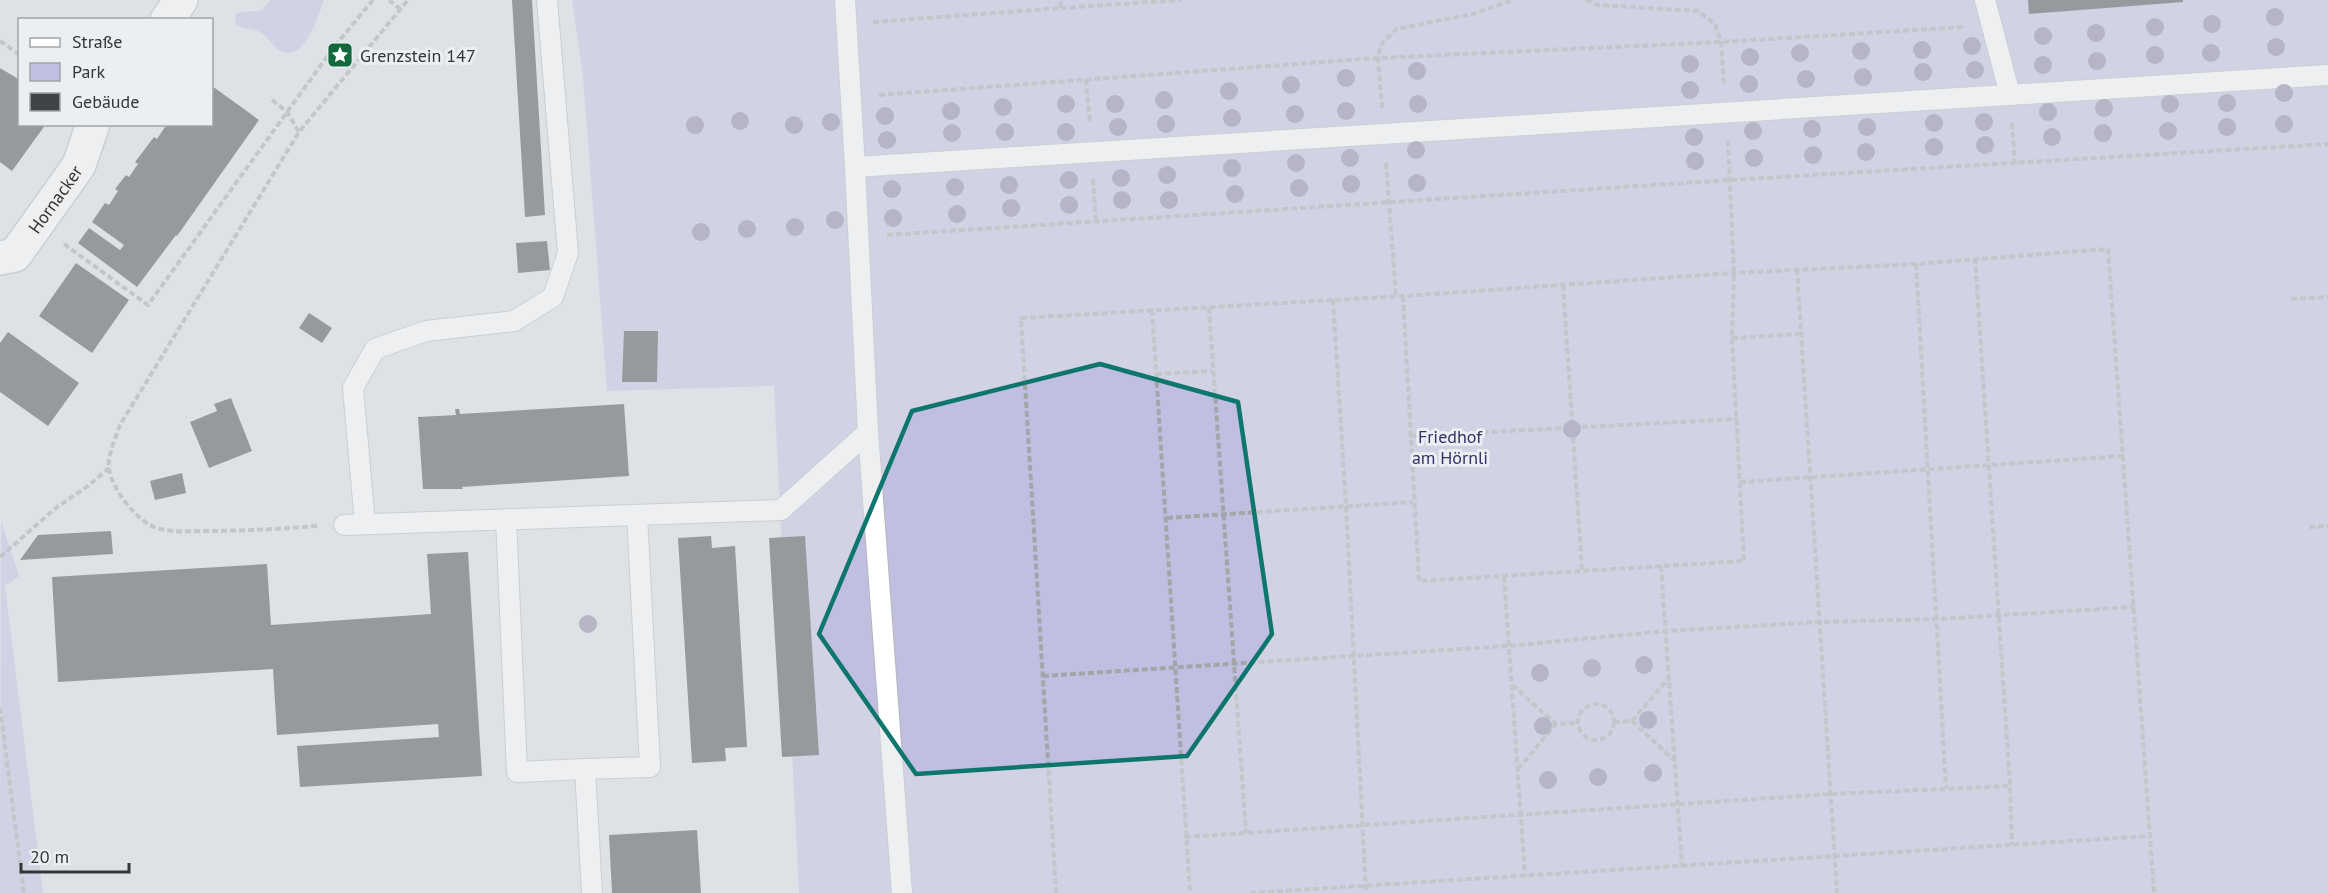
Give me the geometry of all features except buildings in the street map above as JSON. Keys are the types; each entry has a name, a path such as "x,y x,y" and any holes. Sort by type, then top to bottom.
{"street":[{"path":"168,18 181,0"},
{"name":"Hornacker","path":"0,258 15,255 79,165 92,126"}],"lane":[{"path":"365,524 353,388 375,349 426,331 514,321 553,297 568,253 547,0"},
{"path":"845,0 868,432 902,893"},
{"path":"1985,0 2010,96"},
{"path":"855,167 2328,75"},
{"path":"344,525 781,510 868,432"},
{"path":"506,519 517,772 650,767 637,515"},
{"path":"585,769 592,893"}],"path":[{"path":"37,225 148,305 334,47 372,0"},
{"path":"389,0 400,9"},
{"path":"0,557 57,507 88,486 109,468 120,425 299,132 408,0"},
{"path":"1060,0 1061,8"},
{"path":"846,24 1181,0"},
{"path":"851,97 1378,58 1732,41 1992,25"},
{"path":"0,41 18,54"},
{"path":"2010,96 2015,164"},
{"path":"272,100 287,112 299,132"},
{"path":"859,237 1730,180 2328,144"},
{"path":"1056,893 1021,318 1402,296 1797,269 1916,264 2108,249 2154,893"},
{"path":"1975,258 2012,845"},
{"path":"1916,264 1946,788"},
{"path":"1797,269 1837,893"},
{"path":"1402,296 1419,581 1744,561 1732,338 1734,273"},
{"path":"1563,285 1582,571"},
{"path":"2291,299 2328,297"},
{"path":"1333,300 1366,893"},
{"path":"1209,308 1246,832"},
{"path":"1152,310 1190,893"},
{"path":"1732,338 1801,334"},
{"path":"1156,374 1213,371"},
{"path":"1411,436 1737,419"},
{"path":"1740,482 1810,476 1929,471 2123,456"},
{"path":"109,468 125,503 154,527 174,531 228,531 344,525"},
{"path":"1167,518 1413,502"},
{"path":"2308,527 2328,526"},
{"path":"1661,566 1682,866"},
{"path":"1504,577 1525,876"},
{"path":"1043,676 1508,646 1667,631 1819,622 1936,619 2134,607"},
{"path":"1614,722 1632,721 1670,677"},
{"path":"1512,685 1556,724 1577,723"},
{"path":"1597,703 1612,712 1614,722 1613,729 1606,737 1596,740 1585,736 1577,723 1581,711 1597,703"},
{"path":"0,708 24,893"},
{"path":"1632,721 1675,761"},
{"path":"1518,769 1556,724"},
{"path":"1185,837 1831,794 2010,786"},
{"path":"1250,893 2150,837"}],"highlighted area":[{"path":"1100,364 1238,402 1272,634 1187,756 916,774 819,634 912,411"}],"green space":[{"path":"270,0 324,0 309,37 295,51 288,53 279,50 260,32 236,24 235,15 262,10"},
{"name":"Friedhof am Hörnli","path":"572,0 2328,0 2328,893 799,893 774,386 607,391 583,76"},
{"path":"1,521 19,576 5,586 43,893 0,893"}],"place":[{"name":"Grenzstein 147","path":"340,55"}]}
